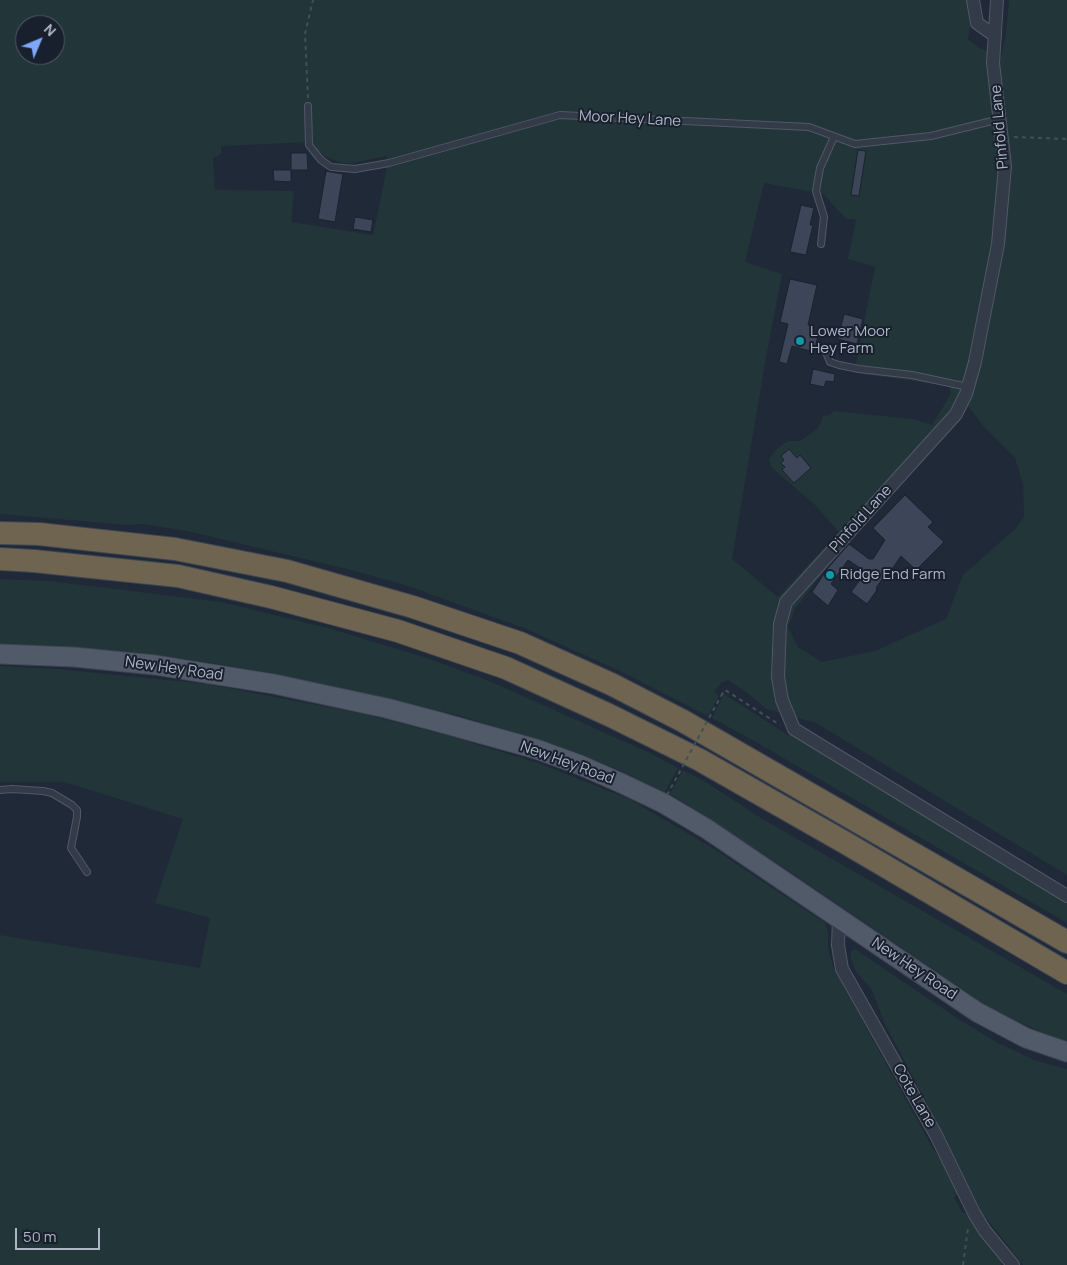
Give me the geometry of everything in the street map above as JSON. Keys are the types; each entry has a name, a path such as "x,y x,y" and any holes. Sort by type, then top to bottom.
{"highway":[{"path":"0,533 39,534 175,549 287,571 412,607 520,644 611,684 683,721 1067,942"},
{"path":"0,559 178,576 271,597 398,631 506,668 700,760 1067,973"}],"main road":[{"name":"New Hey Road","path":"0,654 155,665 274,684 386,708 536,749 580,765 621,783 684,815 983,1015 1026,1038 1067,1052"}],"street":[{"path":"973,0 977,23 995,36"},
{"name":"Pinfold Lane","path":"794,729 782,700 778,677 780,624 786,602 956,414 968,387 975,362 998,244 1005,166 993,63 997,0"},
{"path":"794,729 1067,896"},
{"name":"Cote Lane","path":"840,919 838,944 842,969 936,1135 974,1213 985,1231 1013,1265"}],"lane":[{"name":"Moor Hey Lane","path":"308,106 309,145 321,160 331,166 355,169 389,163 560,115 809,127 855,144 931,136 1000,119"},
{"path":"820,244 824,217 816,191 820,168 834,137"},
{"path":"826,352 830,362 859,369 912,375 968,387"},
{"path":"0,790 23,789 52,793 72,804 77,810 77,816 71,848 88,872"}],"path":[{"path":"308,106 305,34 313,0"},
{"path":"1002,135 1018,138 1067,139"},
{"path":"667,795 725,690 780,725 794,729"},
{"path":"963,1265 968,1226"}],"green space":[{"path":"0,0 968,0 971,23 968,39 979,48 1001,56 1006,34 1009,0 1067,0 1067,875 816,723 767,709 728,680 721,683 714,692 719,696 708,716 622,672 529,630 408,586 347,569 187,531 143,524 128,525 0,514","holes":["312,142 324,156 342,163 353,163 387,156 386,172 373,235 291,222 294,191 215,190 213,158 221,154 221,146","764,183 823,194 846,219 856,219 848,259 875,267 856,363 856,373 949,386 951,394 932,425 913,419 834,411 829,415 823,416 817,429 800,441 788,441 778,448 769,459 771,467 815,505 839,532 778,597 732,559 782,274 745,262","968,406 984,427 1015,458 1023,484 1024,517 1015,529 963,575 946,619 875,651 822,662 798,647 788,627 795,609 836,555 960,421"]},
{"path":"0,579 50,581 221,602 328,628 427,658 489,681 648,752 678,768 665,792 580,754 465,717 396,700 271,673 192,660 65,646 0,644"},
{"path":"0,666 58,669 207,684 364,714 453,737 541,764 629,799 711,847 825,923 828,931 828,949 834,969 932,1147 951,1176 958,1193 954,1198 963,1213 966,1213 1003,1261 1001,1265 0,1265 0,935 200,968 210,918 155,903 183,819 64,782 0,782"},
{"path":"724,694 788,735 796,734 1067,902 1067,923 712,718"},
{"path":"683,770 709,784 761,818 1067,994 1067,1042 1015,1021 989,1007 783,867 670,794"},
{"path":"855,949 960,1020 998,1043 1037,1061 1067,1069 1067,1265 1023,1265 981,1211 885,1024 872,990 855,970 851,959 851,951"}],"building":[{"path":"858,150 866,151 859,196 851,195"},
{"path":"291,153 307,153 308,170 291,170"},
{"path":"273,170 291,170 291,182 274,181"},
{"path":"326,171 343,174 335,222 318,219"},
{"path":"801,205 814,208 810,225 813,225 806,255 790,252"},
{"path":"355,217 373,220 371,232 353,229"},
{"path":"790,279 817,285 808,325 814,326 812,334 818,336 814,352 792,346 787,364 779,362 788,324 780,322"},
{"path":"844,314 863,319 857,344 838,339"},
{"path":"813,369 835,374 834,382 826,381 824,387 810,384"},
{"path":"789,449 797,458 800,455 811,468 794,483 782,470 785,467 781,463 784,460 781,456"},
{"path":"905,495 933,522 928,527 944,542 916,570 901,556 886,578 883,578 867,604 851,592 866,572 848,560 831,584 838,590 828,606 812,592 828,568 849,544 869,559 873,559 885,540 873,528"}],"place":[{"name":"Lower Moor Hey Farm","path":"800,341"},
{"name":"Ridge End Farm","path":"830,575"}]}
